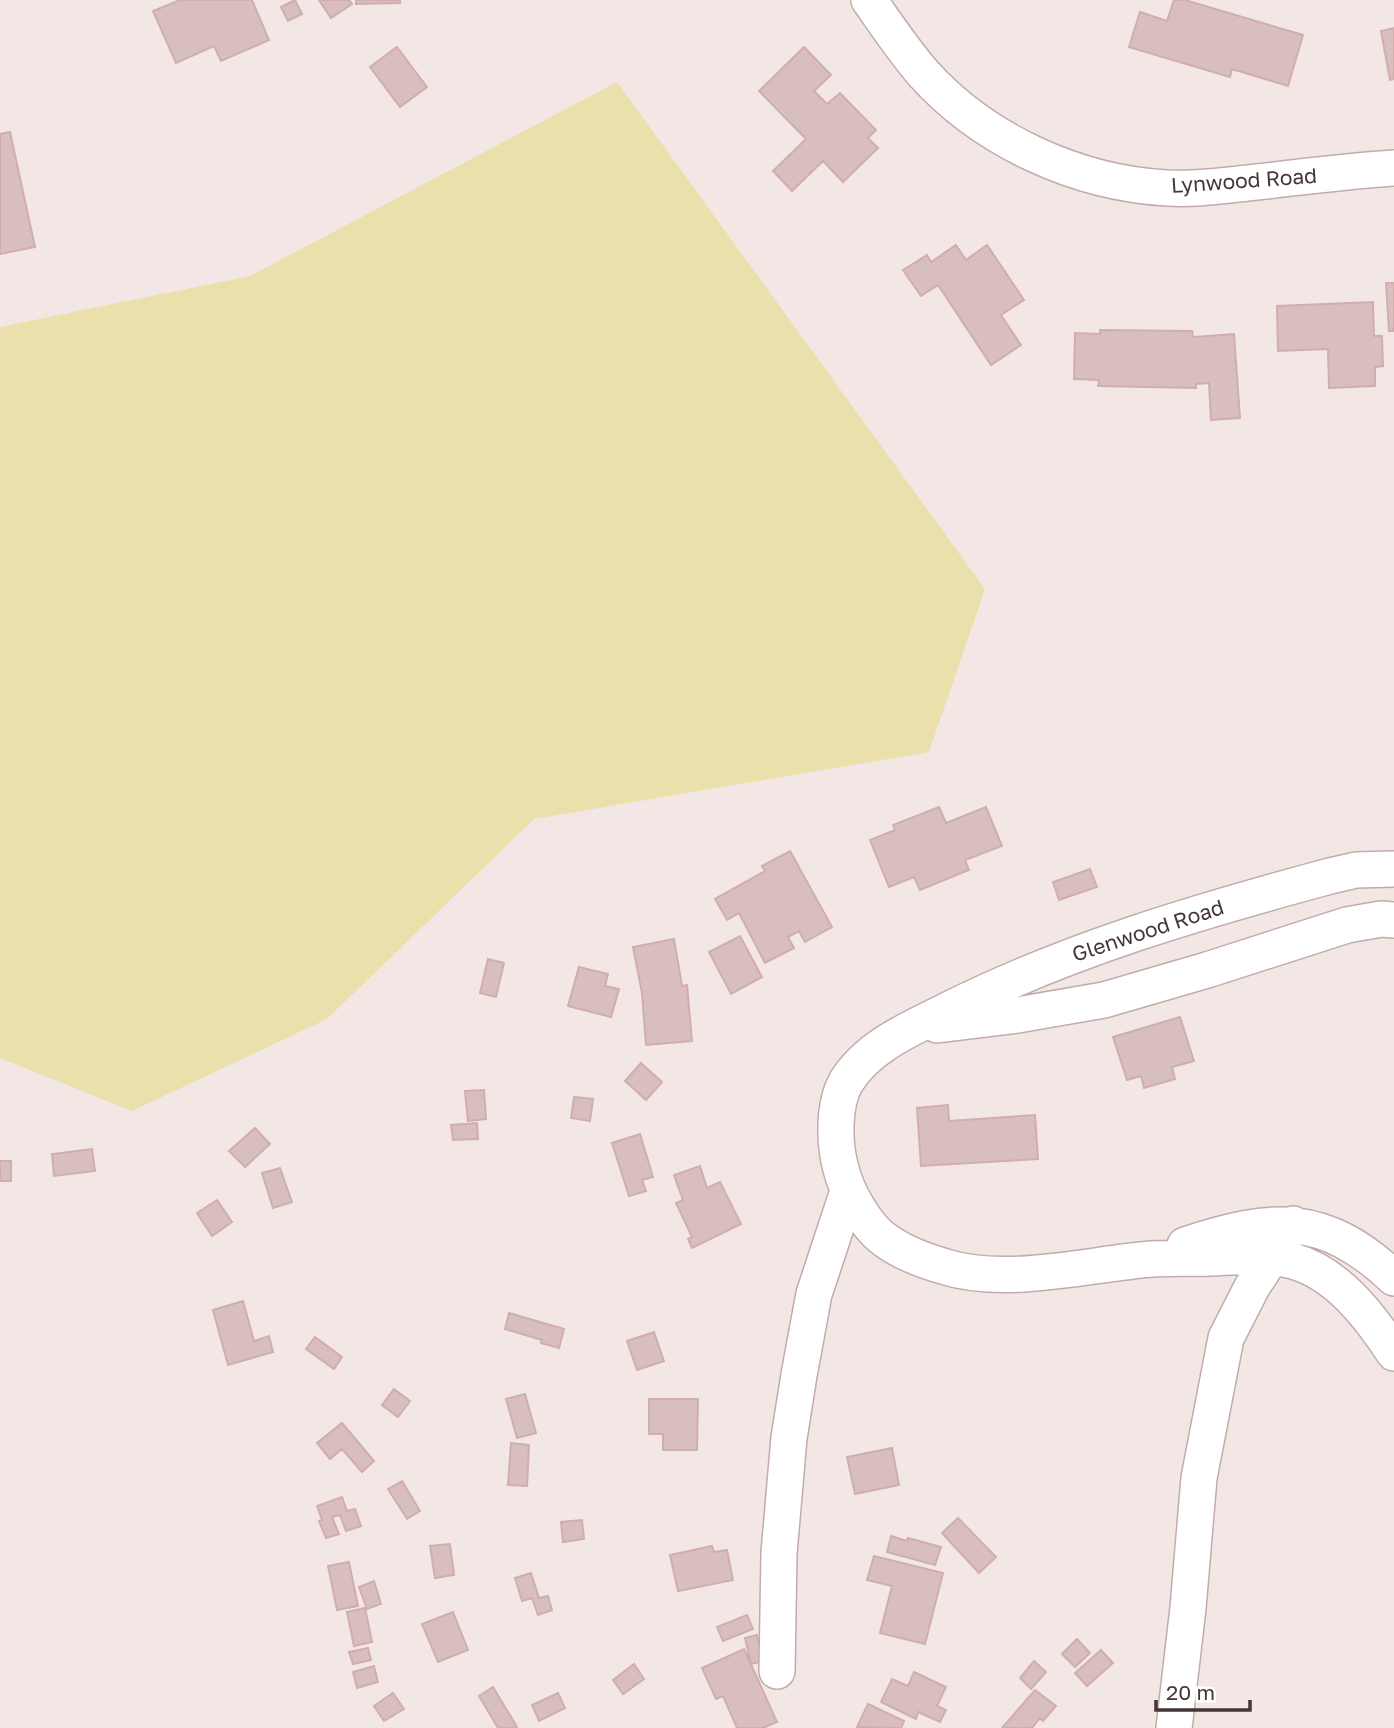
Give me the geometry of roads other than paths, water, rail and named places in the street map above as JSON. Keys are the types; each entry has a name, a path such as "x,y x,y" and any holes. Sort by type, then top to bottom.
{"street":[{"name":"Lynwood Road","path":"869,0 923,73 957,106 1013,143 1065,167 1107,180 1168,188 1394,168"},
{"name":"Glenwood Road","path":"1394,869 1356,870 1330,876 1090,948 995,986 898,1034 868,1058 846,1083 839,1101 836,1150 848,1191 877,1233 889,1243 953,1269 968,1273 1026,1273 1145,1259 1241,1255 1272,1257 1306,1265 1335,1284 1360,1307 1394,1353"},
{"name":"Glenwood Road","path":"912,1028 1011,1016 1104,1000 1347,925 1381,919 1394,920"},
{"path":"777,1671 779,1553 789,1438 814,1294 848,1191"},
{"name":"Glenwood Road","path":"1145,1259 1234,1231 1272,1224 1293,1224 1331,1234 1354,1245 1394,1278"},
{"path":"1174,1728 1199,1478 1226,1338 1252,1287 1293,1224"}]}
